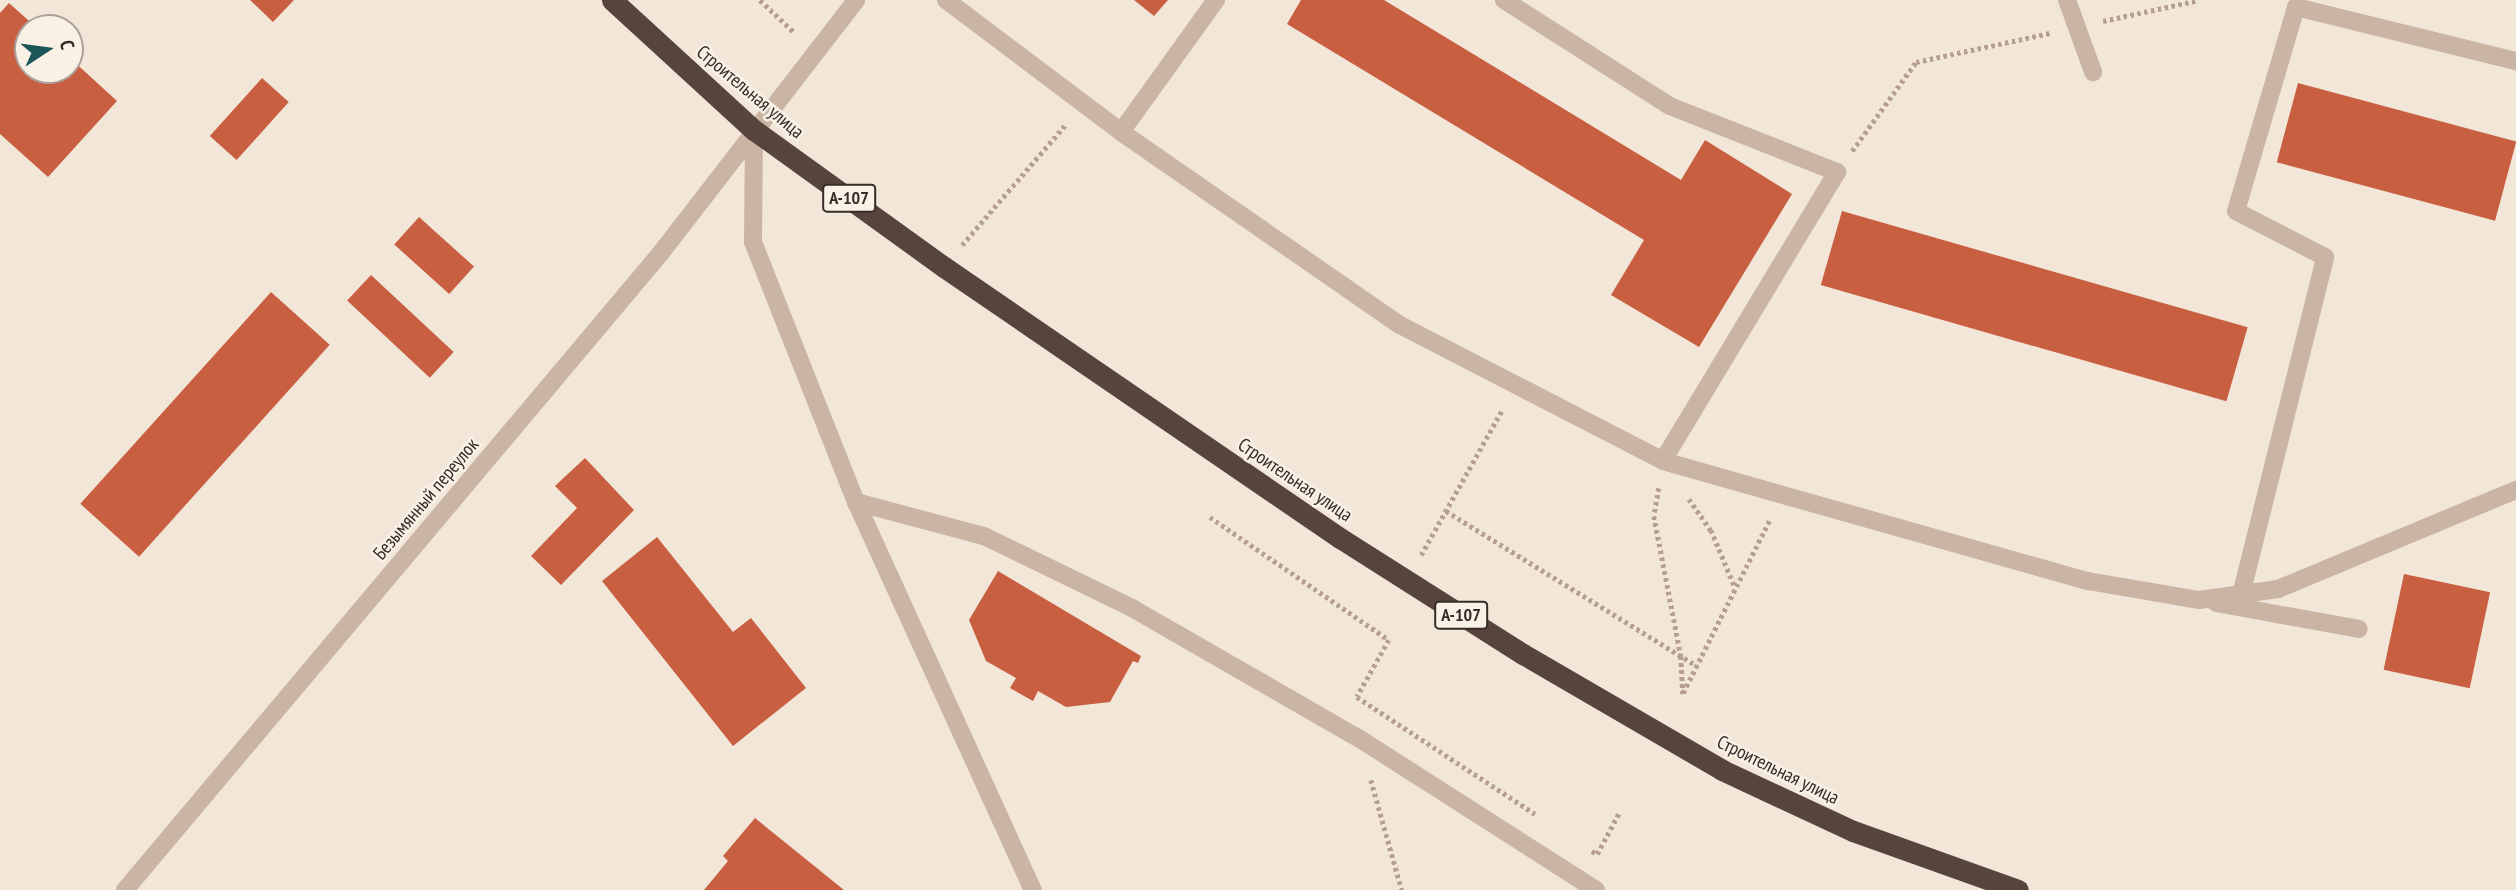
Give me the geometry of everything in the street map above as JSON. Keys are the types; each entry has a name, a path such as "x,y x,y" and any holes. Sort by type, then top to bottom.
{"highway":[{"name":"Строительная улица","path":"612,0 754,130 944,267 1340,538 1523,654 1698,756 1853,831 2018,890"}],"street":[{"name":"Безымянный переулок","path":"125,890 660,254 856,0"},
{"path":"946,0 1121,132 1400,326 1663,461 2088,581 2359,629"},
{"path":"1121,132 1216,0"},
{"path":"1504,0 1670,106 1837,172 1663,461"},
{"path":"2067,0 2092,72"},
{"path":"2241,595 2325,257 2236,211 2296,6 2516,61"},
{"path":"754,130 753,242 856,502 1033,890"},
{"path":"2199,600 2278,589 2516,490"},
{"path":"856,502 984,536 1132,608 1360,738 1596,890"}],"path":[{"path":"760,0 815,51"},
{"path":"1837,172 1916,62 2199,0"},
{"path":"944,267 1083,103"},
{"path":"1414,567 1517,385"},
{"path":"1663,461 1711,530 1736,588"},
{"path":"1663,461 1654,516 1681,656 1683,694 1782,495"},
{"path":"1446,511 1697,666"},
{"path":"1210,517 1389,640 1357,697 1540,817"},
{"path":"1360,738 1402,890"},
{"path":"1586,846 1597,854 1619,813 1616,813"}],"building":[{"path":"250,0 294,0 273,22"},
{"path":"1134,0 1168,0 1154,16"},
{"path":"1301,0 1384,0 1681,180 1705,140 1792,194 1699,347 1611,295 1644,240 1287,24"},
{"path":"9,3 21,14 14,14 14,84 84,84 84,71 117,101 48,177 0,134 0,13"},
{"path":"262,78 289,102 237,160 210,136"},
{"path":"2298,83 2516,141 2495,221 2277,162"},
{"path":"1842,211 2248,327 2226,401 1821,285"},
{"path":"419,217 474,267 449,294 394,244"},
{"path":"371,275 454,352 430,378 347,301"},
{"path":"271,292 330,345 139,557 80,504"},
{"path":"585,458 634,510 561,585 531,556 577,508 555,486"},
{"path":"657,537 733,632 751,618 806,688 733,746 602,581"},
{"path":"998,571 1141,656 1138,663 1133,661 1110,702 1066,707 1038,691 1033,701 1010,688 1016,678 986,661 969,620"},
{"path":"2404,574 2490,592 2470,688 2384,670"},
{"path":"755,818 844,890 704,890 728,861 723,856"}]}
